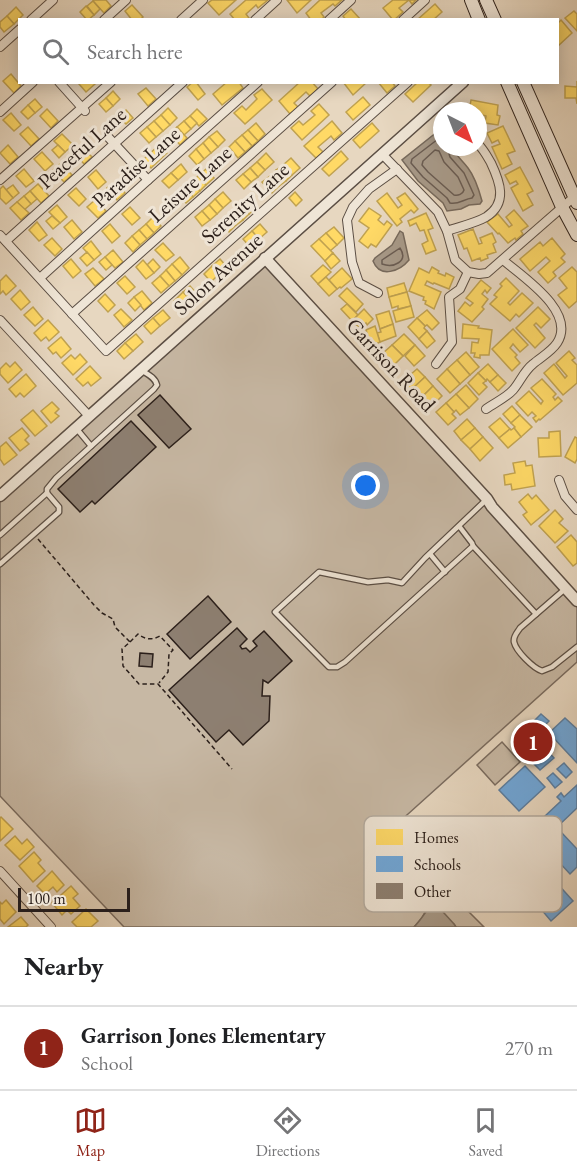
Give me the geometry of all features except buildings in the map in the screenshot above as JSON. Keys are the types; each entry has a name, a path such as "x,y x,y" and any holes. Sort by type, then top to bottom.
{"main road":[{"path":"471,0 479,18"},
{"path":"486,0 494,18"},
{"path":"508,84 562,207 577,235"},
{"path":"524,84 575,200"}],"street":[{"path":"33,18 53,0"},
{"path":"106,18 126,0"},
{"path":"183,18 203,0"},
{"path":"257,18 277,0"},
{"path":"331,18 351,0"},
{"path":"406,18 426,0"},
{"path":"0,47 18,34"},
{"path":"0,112 31,84"},
{"path":"61,84 84,110"},
{"path":"0,180 84,110 109,84"},
{"name":"Peaceful Lane","path":"3,238 112,140 181,84"},
{"name":"Paradise Lane","path":"40,278 256,84"},
{"name":"Leisure Lane","path":"72,314 330,84"},
{"name":"Serenity Lane","path":"72,314 106,351 406,84"},
{"name":"Solon Avenue","path":"0,496 461,84"},
{"path":"112,140 148,180"},
{"path":"382,154 438,212 447,231 455,260 468,272 487,273 562,207 575,200"},
{"path":"447,231 485,218 497,207 501,192 498,178 486,156"},
{"path":"378,293 359,283 352,262 348,220 353,207 369,189 397,169"},
{"path":"3,238 72,314"},
{"name":"Garrison Road","path":"266,258 487,499 577,601"},
{"path":"486,409 512,391 531,365 554,347 559,340 562,327 558,312 546,297 503,260"},
{"path":"436,364 452,342 449,297 460,289 468,272"},
{"path":"0,320 89,416"},
{"path":"559,480 565,496 577,510"},
{"name":"Garrison Road","path":"487,499 495,504 577,591"},
{"path":"0,872 51,927"}],"lane":[{"path":"0,535 47,493 47,489 56,478 156,387 157,383 152,377 141,370"},
{"path":"76,428 92,446"},
{"path":"0,564 59,511 59,507 47,493"},
{"path":"473,546 345,662 333,668 326,664 275,612 319,572 368,582 388,580 402,583 487,499"},
{"path":"459,526 473,546 536,614"},
{"path":"430,554 445,572"},
{"path":"565,588 520,628 514,641 516,647 533,667 542,671 552,667 577,647"}],"path":[{"path":"34,534 94,605 113,619 115,627 130,642"},
{"path":"158,684 168,672 169,654 173,650 160,636 155,639 143,638 138,634 122,649 123,666 139,684 158,684 232,769"}],"shaded area":[{"path":"266,265 482,499 489,510 577,607 577,662 406,816 364,816 364,912 425,912 414,927 124,927 0,796 0,502"},
{"path":"502,742 520,762 495,785 477,765"},
{"path":"430,912 469,912 484,927 456,927"}],"water":[{"path":"433,135 433,156 458,156 470,172 482,201 480,204 447,211 443,203 418,181 402,160"},
{"path":"400,231 403,233 409,260 396,270 380,270 373,261 392,245"},
{"path":"426,912 443,912 456,927 414,927"}],"place":[{"name":"Garrison Jones Elementary","path":"533,742"}]}
